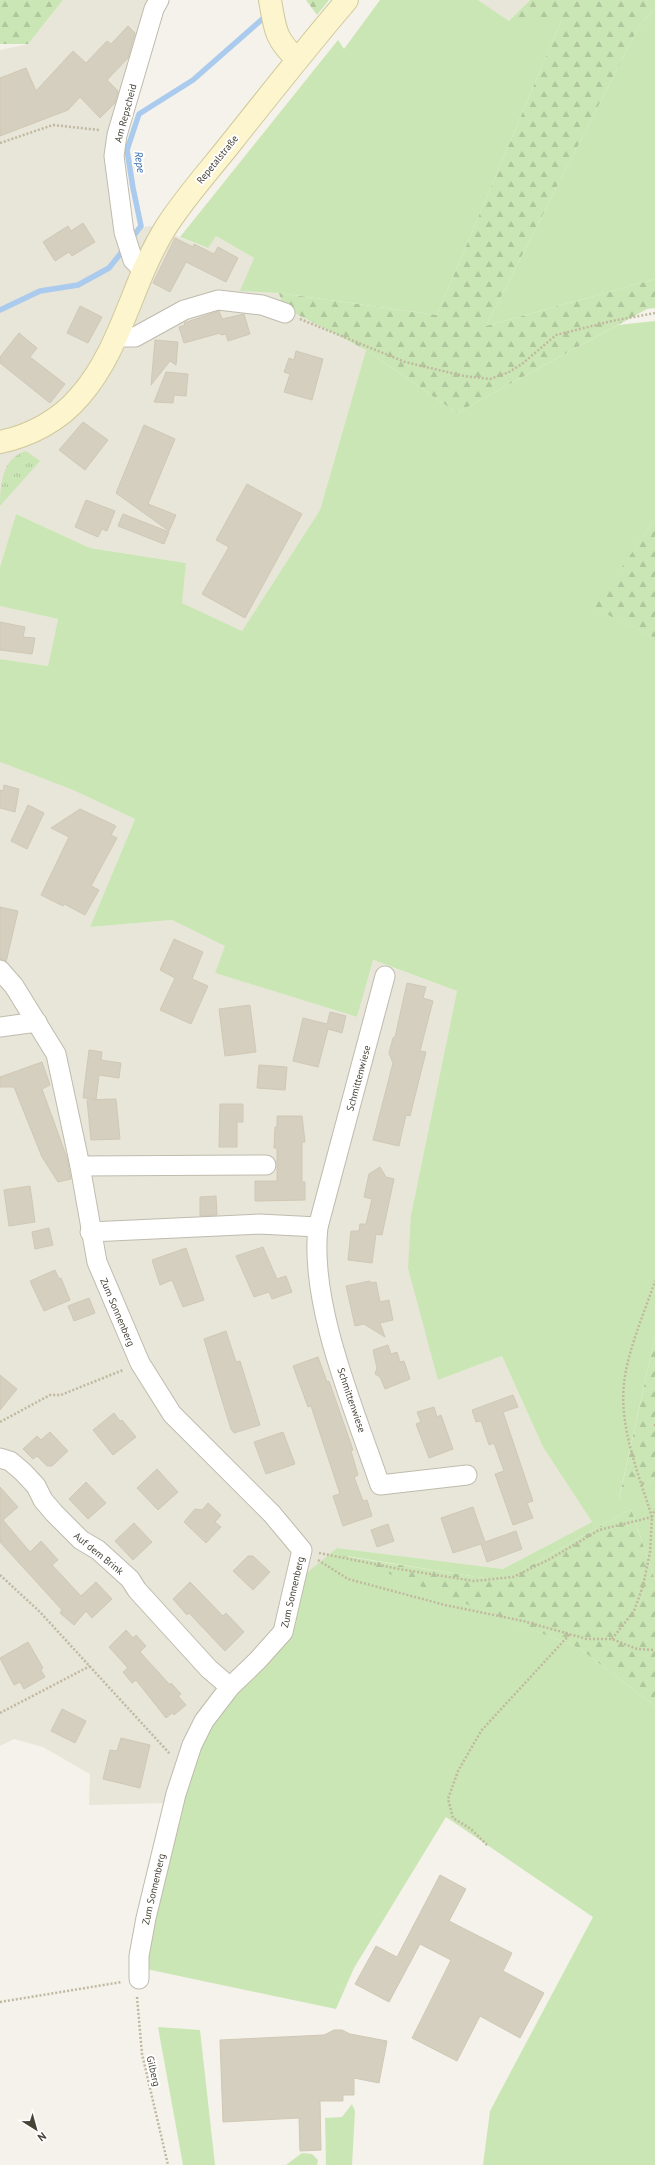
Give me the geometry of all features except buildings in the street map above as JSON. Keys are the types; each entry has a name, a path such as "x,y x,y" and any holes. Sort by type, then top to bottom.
{"main road":[{"path":"270,0 274,26 290,53"},
{"name":"Repetalstraße","path":"0,442 26,435 70,408 95,378 116,336 138,266 290,53 347,0"}],"street":[{"name":"Am Repscheid","path":"138,266 124,232 114,156 117,135 154,8 159,0"},
{"path":"116,336 135,337 184,310 218,300 262,305 285,313"},
{"name":"Zum Sonnenberg","path":"0,970 14,986 56,1054 80,1166 90,1232 97,1262 140,1363 172,1414 272,1514 302,1550 283,1632 258,1660 230,1687 204,1721 184,1770 176,1794 146,1918 139,1956 139,1979"},
{"name":"Schmittenwiese","path":"385,976 318,1227 316,1249 319,1278 326,1316 336,1355 380,1485 467,1475"},
{"path":"0,1027 37,1022"},
{"path":"80,1166 266,1165"},
{"path":"90,1232 259,1224 318,1227"},
{"name":"Auf dem Brink","path":"0,1458 10,1461 23,1472 36,1486 43,1500 54,1513 81,1540 98,1550 130,1579 137,1590 209,1669 230,1687"}],"path":[{"path":"0,143 52,125 94,129 117,135"},
{"path":"285,313 405,362 464,376 490,379 509,372 522,364 556,336 612,321 655,313"},
{"path":"612,1639 634,1611 643,1586 650,1552 652,1517 629,1440 624,1410 624,1384 629,1360 655,1281"},
{"path":"0,1422 50,1395 61,1395 140,1363"},
{"path":"652,1517 655,1510"},
{"path":"302,1550 399,1569 474,1581 513,1578 550,1559 599,1530 652,1517"},
{"path":"302,1550 348,1579 445,1605 523,1622 587,1639 612,1639 637,1649 655,1650"},
{"path":"0,1575 40,1612 184,1770"},
{"path":"486,1845 471,1829 453,1818 448,1799 458,1771 481,1731 570,1634"},
{"path":"0,1713 90,1666"},
{"path":"0,2002 139,1979"},
{"name":"Gilberg","path":"139,1979 137,1994 142,2054 168,2165"}],"shaded area":[{"path":"63,0 159,0 117,135 124,231 150,226 207,248 216,236 254,258 241,291 279,293 283,307 366,350 320,510 242,631 181,603 186,563 90,548 16,514 0,567 0,50 28,44"},
{"path":"478,0 530,0 509,21"},
{"path":"0,606 58,619 48,666 0,659"},
{"path":"0,762 73,790 135,819 90,927 172,920 226,946 215,973 357,1017 372,960 457,991 411,1215 438,1380 502,1356 543,1447 592,1522 503,1569 337,1548 169,1803 89,1805 90,1774 43,1747 14,1739 0,1746"}],"green space":[{"path":"0,0 63,0 28,44 0,44"},
{"path":"306,0 329,0 317,15"},
{"path":"380,0 478,0 509,21 561,21 437,315 279,293 240,291 254,258 216,236 208,248 180,237 338,40 344,49"},
{"path":"530,0 655,0 655,9 639,26 486,326 655,279 655,308 647,309 457,413 366,350 283,307 279,293 437,315 561,21 509,21"},
{"path":"655,9 655,279 486,326 639,26"},
{"path":"655,321 655,519 595,608 655,638 655,1337 619,1498 655,1478 655,1580 631,1509 503,1581 346,1556 579,1648 655,1706 655,2165 483,2165 490,2111 593,1917 446,1817 354,1968 336,2009 146,1969 150,1918 190,1766 206,1730 244,1685 298,1586 308,1572 337,1548 503,1569 592,1522 543,1447 502,1356 438,1380 408,1268 411,1215 457,991 373,960 357,1017 215,973 225,946 172,920 90,927 135,819 73,790 0,762 0,659 48,666 58,619 0,606 0,567 16,514 90,548 186,563 182,603 242,631 320,510 366,350 457,413 618,325"},
{"path":"26,451 40,461 0,506 2,481 7,466 18,455"},
{"path":"655,519 655,638 594,608"},
{"path":"655,1337 655,1478 619,1499"},
{"path":"631,1509 655,1580 655,1706 579,1648 343,1556 503,1581"},
{"path":"158,2027 200,2030 215,2165 183,2165"},
{"path":"352,2104 355,2111 352,2165 326,2165 325,2118 342,2117"},
{"path":"302,2153 312,2154 318,2160 317,2165 286,2165"}],"waterway":[{"name":"Repe","path":"131,239 141,226 127,150 139,114 193,80 268,14"},
{"name":"Repe","path":"0,310 40,291 78,285 109,268 125,248"}]}
